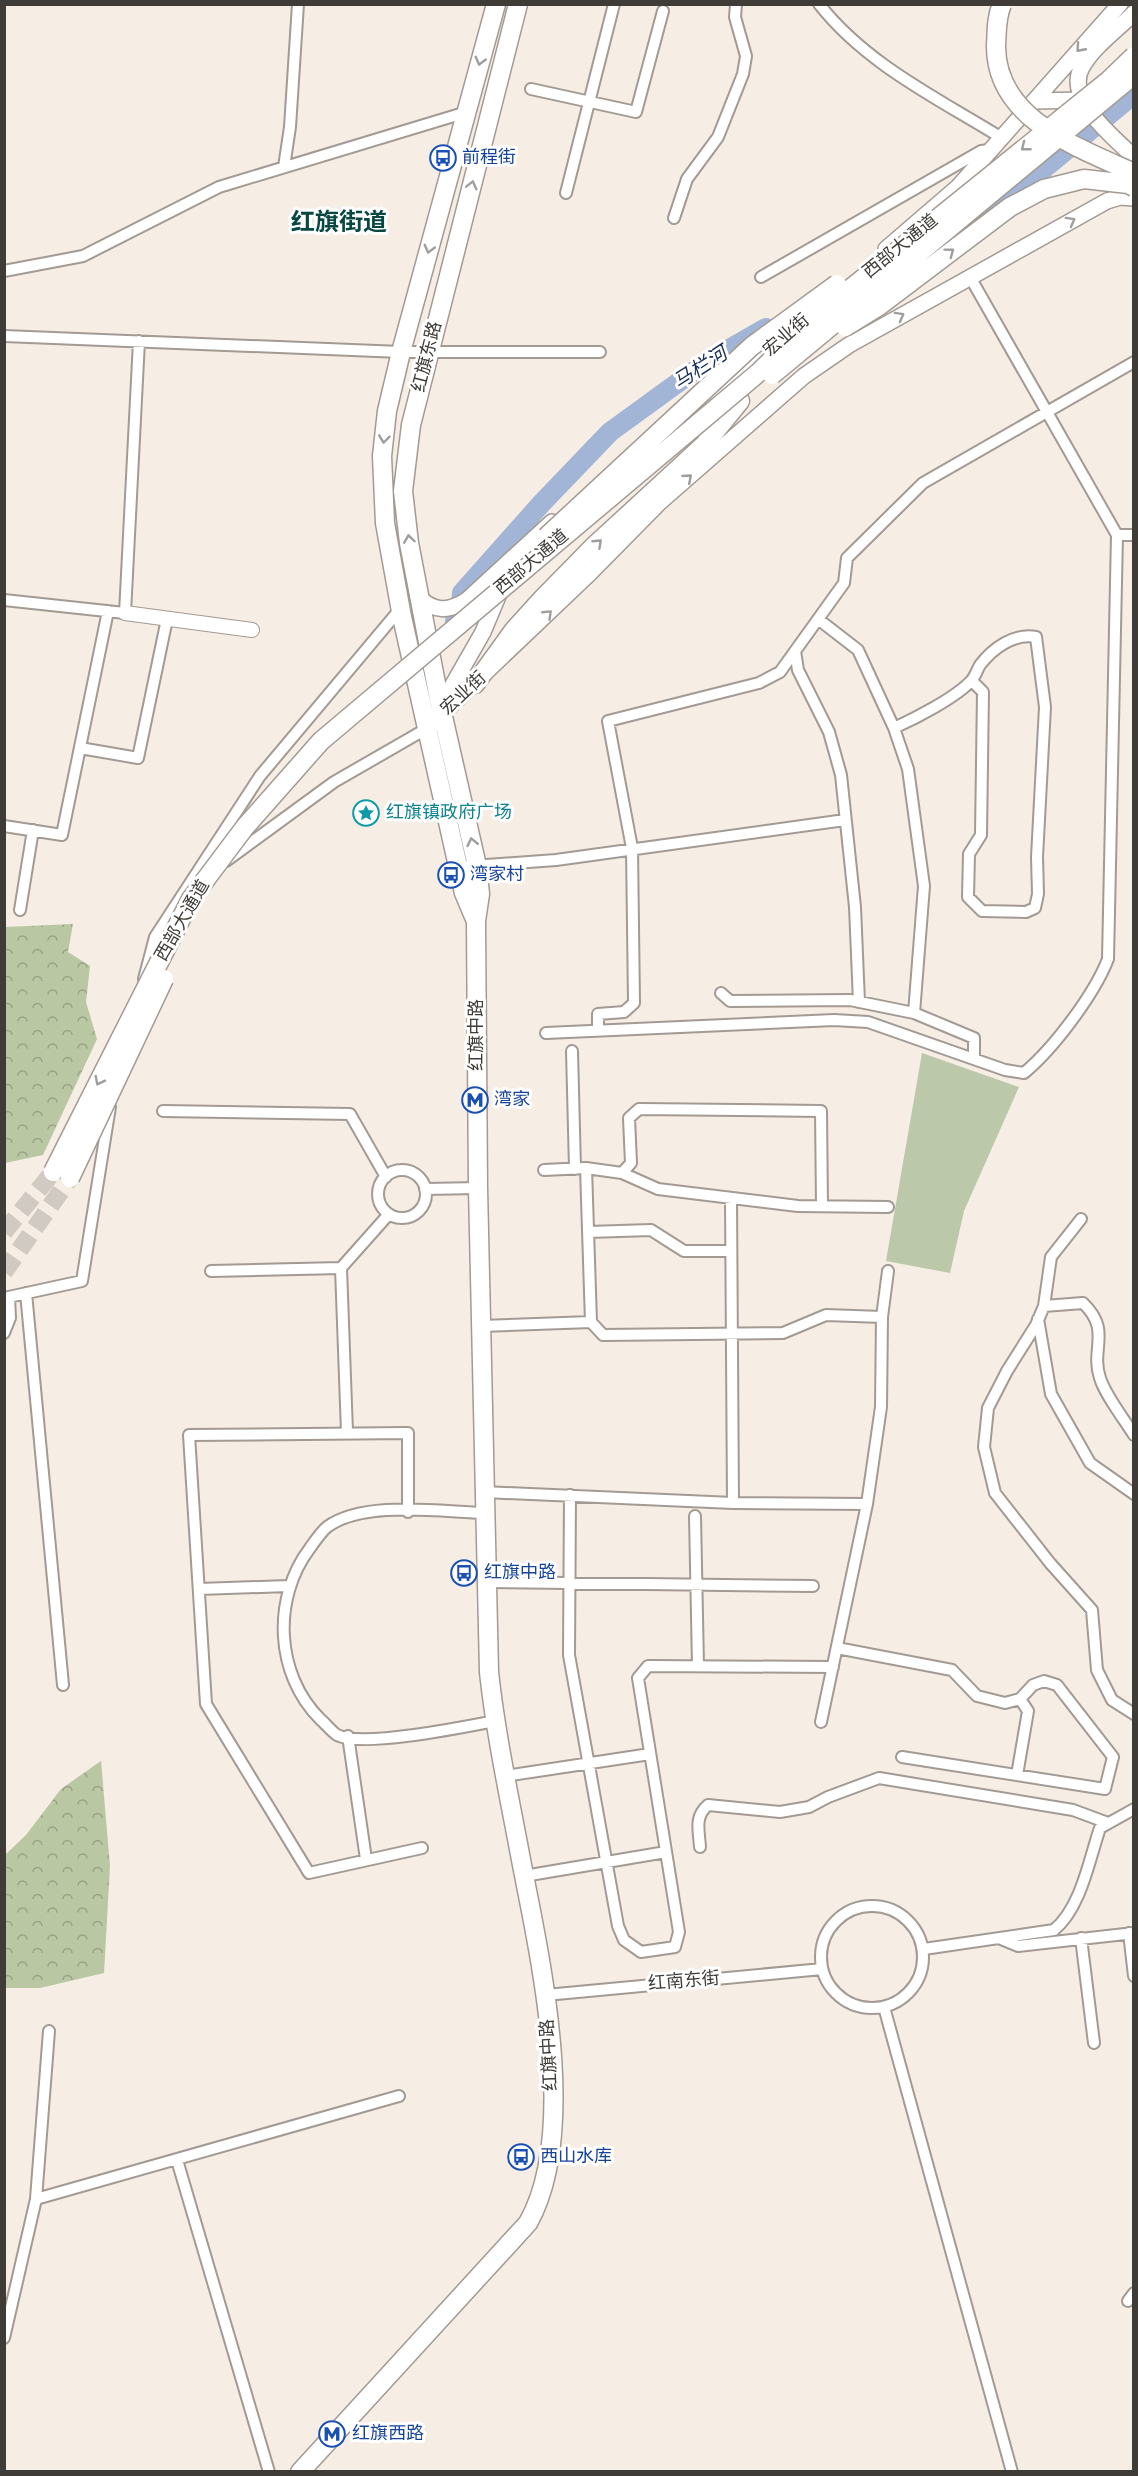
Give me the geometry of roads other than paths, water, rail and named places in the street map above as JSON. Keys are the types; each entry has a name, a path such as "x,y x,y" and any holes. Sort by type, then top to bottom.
{"main road":[{"name":"红旗东路","path":"424,720 402,612 382,494 382,456 387,411 401,352 496,4"},
{"name":"红旗东路","path":"440,707 418,597 403,491 411,425 518,4"},
{"path":"1002,4 997,15 996,60 1012,99 1042,129 1134,173"},
{"name":"宏业街","path":"418,597 435,608 447,610 467,600 570,505 762,359 958,187 1119,4"},
{"path":"1107,201 1134,157 1080,100 1081,68 1134,13"},
{"name":"西部大通道","path":"1125,73 932,222 819,314 758,373 321,741 245,827 191,899 61,1175 200,904 253,833 327,748 780,368 1125,73 1134,54"},
{"path":"1035,101 1080,100"},
{"path":"780,368 879,306 1010,207 1044,189 1084,180 1128,184 1134,187"},
{"name":"宏业街","path":"424,720 475,684 660,502 804,376 849,345 1107,201 1120,197 1134,198"},
{"path":"506,576 545,537 752,346 859,268 932,222"},
{"path":"829,300 824,315 828,333 840,343 849,345"},
{"path":"475,684 514,630 542,599 593,547 704,444 740,401"},
{"path":"440,707 476,644 515,557"},
{"name":"红旗中路","path":"300,2472 528,2223 545,2186 552,2114 546,1995 495,1721 489,1672 478,1188 476,921 480,894 477,866 440,707"},
{"name":"红旗中路","path":"424,720 464,892 476,921"}],"street":[{"path":"284,168 290,127 298,4"},
{"path":"566,193 591,102 614,4"},
{"path":"674,218 687,179 718,136 743,74 746,56 735,17 736,4"},
{"path":"819,4 835,24 868,54 1000,137"},
{"path":"531,89 636,112 663,10"},
{"path":"4,271 83,256 219,187 467,112"},
{"path":"761,277 981,151 986,155"},
{"path":"546,1033 834,1020 868,1022 1005,1070 1024,1073 1039,1060 1100,980 1108,959 1117,535 970,278"},
{"path":"4,336 401,352 600,352"},
{"path":"125,613 139,341"},
{"path":"598,1030 598,1014 624,1012 634,1003 632,848 608,721 759,683 780,672 844,583 847,558 923,483 1048,414 1134,362"},
{"path":"1117,535 1134,534"},
{"path":"4,600 252,630"},
{"path":"4,826 62,835 108,611"},
{"path":"4,1333 10,1318 7,1298 82,1281 107,1119 155,937 260,776 402,612"},
{"path":"80,747 138,758 167,619"},
{"path":"818,619 858,650 894,728 908,769 924,886 914,1013"},
{"path":"894,728 918,717 972,681 978,668 994,649 1026,635 1036,637 1045,707 1036,857 1038,894 1035,908 1026,912 982,911 968,897 969,854 981,835 983,692 972,681"},
{"path":"795,651 798,670 808,694 830,732 841,775 855,907 859,1002"},
{"path":"184,892 333,782 424,720"},
{"path":"459,867 556,860 845,820"},
{"path":"20,910 33,830"},
{"path":"721,993 730,1001 859,1002 914,1013 974,1038 974,1059"},
{"path":"572,1051 580,1168 588,1232 591,1322 603,1335 783,1333 826,1316 882,1317"},
{"path":"622,1173 631,1163 629,1118 639,1108 822,1111 822,1206"},
{"path":"163,1111 350,1114 386,1177"},
{"path":"544,1170 580,1168 622,1173 658,1189 731,1198 822,1206 888,1207"},
{"path":"393,1172 409,1172 422,1181 425,1189 426,1197 419,1212 404,1218 389,1214 380,1203 382,1182 393,1172"},
{"path":"425,1189 478,1188"},
{"path":"731,1198 733,1503"},
{"path":"346,1432 341,1268 389,1214"},
{"path":"1081,1219 1051,1257 1044,1306 988,1408 984,1447 995,1493 1050,1563 1092,1610 1097,1671 1113,1700 1134,1714"},
{"path":"588,1232 651,1230 684,1251 731,1251"},
{"path":"212,1271 341,1268"},
{"path":"821,1722 867,1504 881,1407 882,1317 888,1271"},
{"path":"27,1293 63,1685"},
{"path":"1044,1306 1083,1303 1095,1314 1098,1326 1099,1378 1134,1435"},
{"path":"1038,1319 1051,1394 1090,1463 1134,1494"},
{"path":"481,1326 591,1322"},
{"path":"408,1512 408,1433 189,1435 206,1704 309,1873 422,1848"},
{"path":"484,1492 733,1503 867,1504"},
{"path":"570,1495 570,1654 618,1926 624,1940 641,1952 675,1947 680,1932 638,1678 648,1666 833,1666"},
{"path":"484,1513 366,1512 326,1527 302,1559 288,1586 283,1617 288,1665 307,1705 337,1735 368,1740 495,1721"},
{"path":"695,1515 698,1666"},
{"path":"486,1582 570,1585 813,1586"},
{"path":"198,1589 288,1586"},
{"path":"837,1648 952,1670 977,1696 1005,1703 1020,1699 1033,1685 1044,1681 1057,1685 1072,1701 1113,1757 1105,1789 902,1757"},
{"path":"1017,1775 1028,1712 1020,1699"},
{"path":"348,1737 366,1859"},
{"path":"505,1776 650,1754"},
{"path":"700,1847 698,1819 700,1812 708,1805 780,1812 809,1807 828,1797 879,1779 1073,1810 1108,1823"},
{"path":"924,1949 1054,1930 1063,1922 1076,1899 1100,1828 1134,1809"},
{"path":"524,1876 666,1852"},
{"path":"879,1905 895,1910 908,1919 919,1933 924,1949 923,1966 917,1983 906,1996 884,2007 857,2006 841,1998 829,1985 822,1969 821,1952 829,1929 846,1911 862,1906 879,1905"},
{"path":"998,1938 1018,1946 1131,1933 1134,1976"},
{"path":"1081,1938 1094,2043"},
{"name":"红南东街","path":"546,1995 822,1969"},
{"path":"884,2007 1012,2472"},
{"path":"4,2338 36,2199 49,2031"},
{"path":"36,2199 399,2096"},
{"path":"177,2160 269,2472"}],"waterway":[{"name":"马栏河","path":"981,208 1035,176 1134,94"},
{"name":"马栏河","path":"455,620 460,614 462,593 541,504 610,432 705,363 766,328"}],"tunnel":[{"path":"4,1232 53,1172"},
{"path":"4,1272 70,1178"}],"place":[{"name":"前程街","path":"443,158"},
{"name":"红旗镇政府广场","path":"366,813"},
{"name":"湾家村","path":"451,875"},
{"name":"湾家","path":"475,1100"},
{"name":"红旗中路","path":"464,1573"},
{"name":"西山水库","path":"521,2157"},
{"name":"红旗西路","path":"332,2434"}],"district":[{"name":"红旗街道","path":"339,224"}]}
